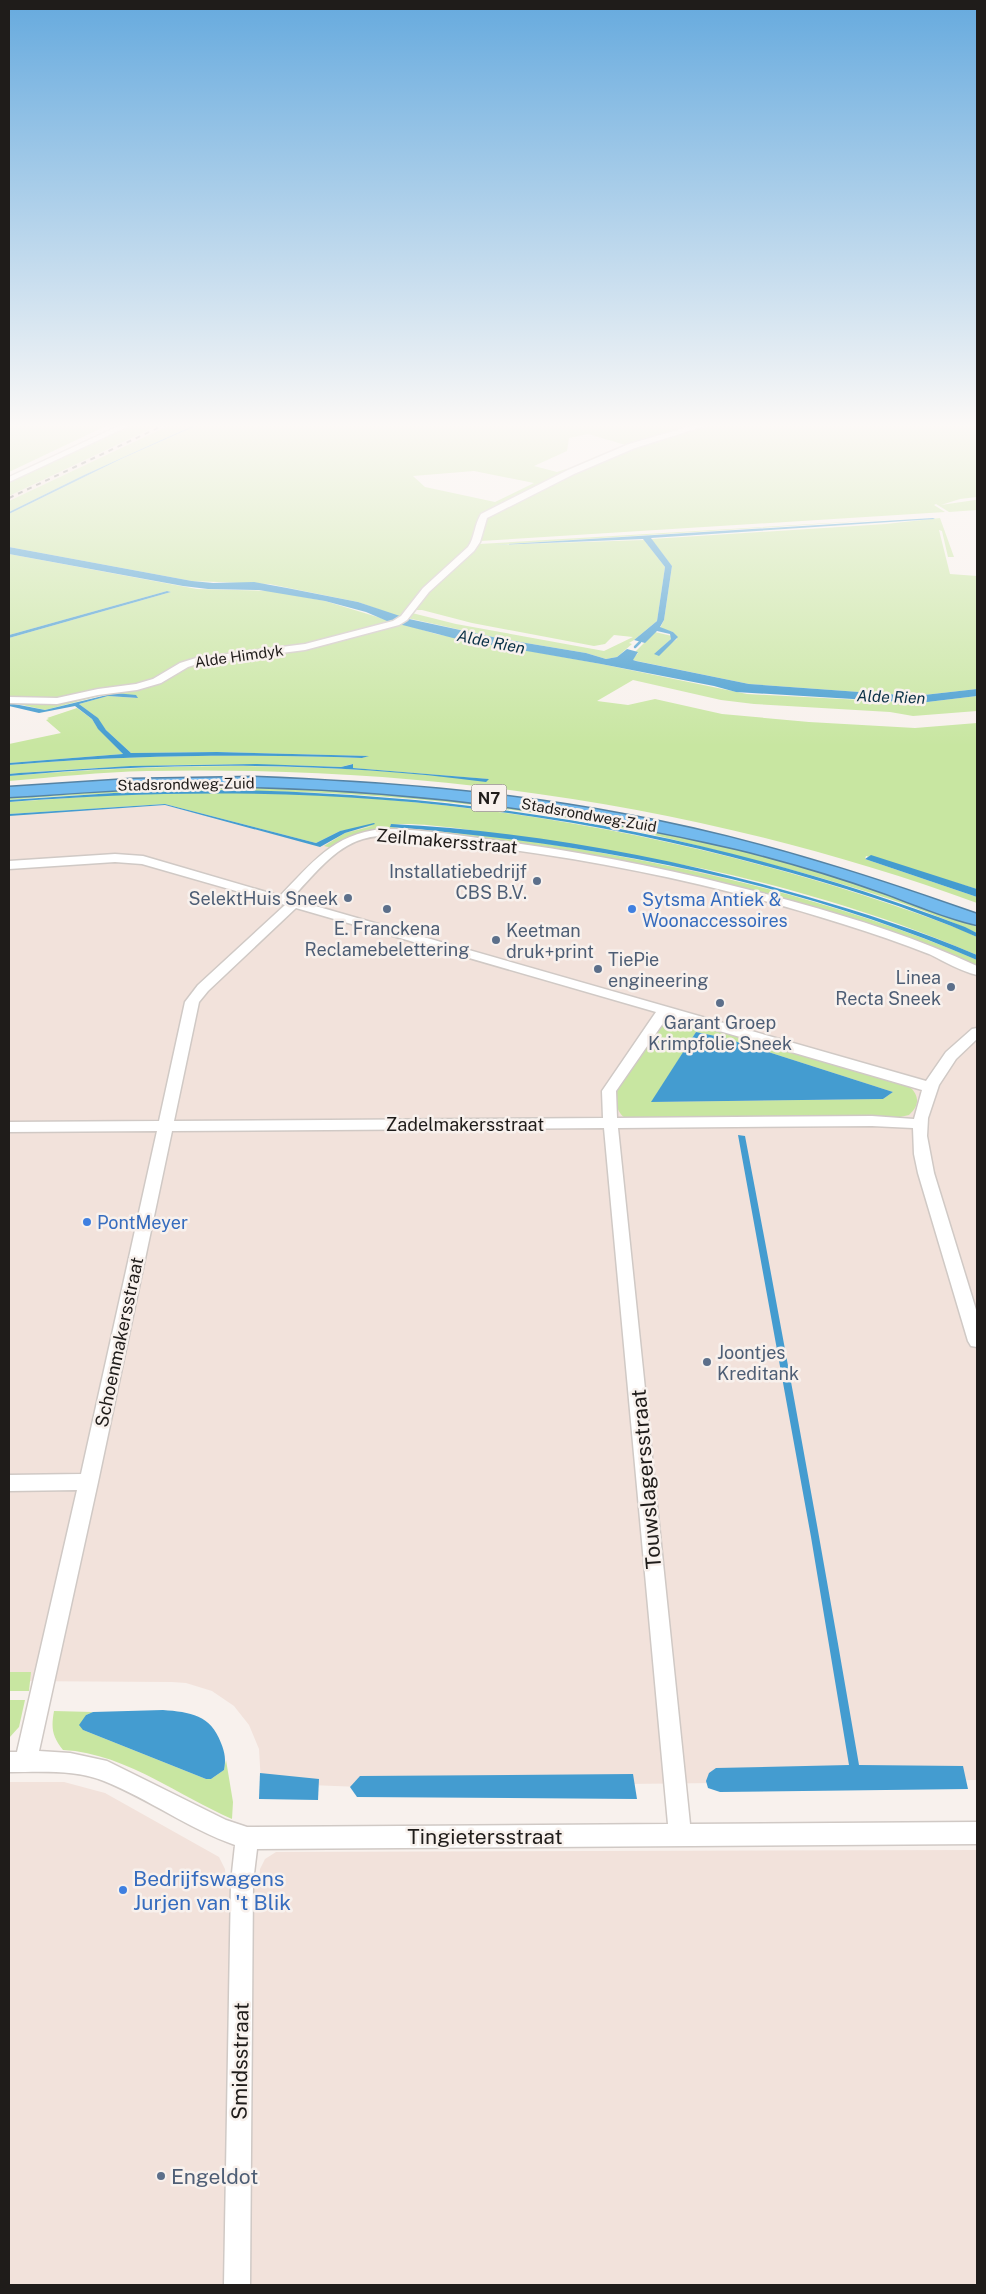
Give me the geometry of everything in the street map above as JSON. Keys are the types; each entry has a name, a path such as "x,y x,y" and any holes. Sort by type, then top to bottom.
{"highway":[{"name":"Stadsrondweg-Zuid","path":"9,784 151,776 286,775 409,782 522,795 632,813 766,844 870,874 977,910"},
{"name":"Stadsrondweg-Zuid","path":"9,792 148,783 282,783 405,790 516,802 629,821 758,850 886,888 977,920"}],"street":[{"name":"Alde Himdyk","path":"9,700 57,701 143,686 157,681 184,665 196,661 305,646 403,617 426,590 476,542 478,531"},
{"name":"Zeilmakersstraat","path":"288,902 339,847 356,837 381,833 498,844 631,866 770,898 882,933 977,970"},
{"path":"9,865 130,858 930,1087"},
{"name":"Schoenmakersstraat","path":"17,1762 89,1482 194,996 288,902"},
{"name":"Touwslagersstraat","path":"666,1010 609,1091 680,1834"},
{"path":"977,1032 945,1061 930,1087 920,1124 920,1139 924,1162 977,1341"},
{"name":"Zadelmakersstraat","path":"9,1127 872,1121 920,1124"},
{"path":"9,1483 89,1482"},
{"name":"Tingietersstraat","path":"17,1762 67,1762 107,1771 221,1829 247,1838 977,1833"},
{"name":"Smidsstraat","path":"237,2285 242,1882 247,1838"}],"shaded area":[{"path":"166,805 315,844 364,826 700,870 977,958 977,1780 360,1787 261,1783 259,1749 249,1725 234,1706 212,1691 186,1683 172,1682 9,1681 9,815"},
{"path":"9,1782 64,1782 105,1793 219,1857 225,1869 226,1885 259,1884 260,1869 265,1859 276,1852 977,1850 977,2285 9,2285"}],"green space":[{"path":"9,531 475,531 471,545 400,617 358,602 269,584 192,581 9,547"},
{"path":"483,531 639,531 480,541"},
{"path":"710,531 493,545 644,540 665,567 657,621 629,643 632,644 617,657 606,659 586,653 502,639 407,618 412,613 456,624 604,651 633,637 614,635 605,644 594,646 472,623 422,610 414,610 479,544"},
{"path":"775,531 939,531 950,574 977,576 977,689 915,696 749,684 632,660 638,653 635,652 655,632 672,636 655,654 677,639 673,632 660,628 664,620 672,566 651,539"},
{"path":"942,531 945,531 954,557 948,557"},
{"path":"9,554 197,589 272,591 325,601 394,622 306,645 212,656 148,682 54,698 9,697 9,638 171,592 167,591 9,635"},
{"path":"400,623 436,634 601,664 747,694 919,703 977,696 977,711 913,716 890,712 754,704 721,700 633,680 597,701 628,705 655,699 722,714 809,722 915,728 977,723 977,889 866,856 865,859 977,897 977,903 877,869 775,841 672,817 568,798 464,785 359,775 253,771 147,771 9,781 9,776 128,768 247,766 367,770 486,781 488,779 352,768 352,764 341,767 175,765 9,774 9,765 97,759 230,756 362,758 368,756 217,752 131,753 106,730 95,716 79,704 108,696 137,698 137,696 107,694 45,710 9,702 34,703 131,690 190,664 278,653"},
{"path":"77,708 92,719 97,727 123,754 9,763 9,744 61,733 46,720 49,719 47,718"},
{"path":"239,786 332,789 426,796 521,807 615,822 708,841 800,865 890,894 977,927 977,933 890,899 707,848 650,834 571,819 491,807 331,793 250,791 169,791 9,800 9,796 53,792"},
{"path":"229,792 323,795 416,802 602,829 693,848 784,871 962,930 977,937 977,955 876,916 769,884 700,868 469,830 413,824 390,826 403,829 446,831 510,838 625,857 728,879 829,906 929,940 977,960 977,967 963,960 772,896 681,873 562,851 368,832 345,839 332,848 324,846 345,833 373,826 340,831 316,843 165,804 9,814 9,802 114,795"},
{"path":"677,1019 906,1084 916,1094 916,1107 909,1115 900,1117 625,1118 619,1112 616,1104 619,1086 664,1022","holes":["696,1032 725,1038 893,1092 883,1099 652,1102"]},
{"path":"9,1672 31,1672 29,1691 9,1691"},
{"path":"9,1700 25,1700 19,1727 9,1738"},
{"path":"54,1711 93,1712 86,1715 83,1730 206,1779 211,1779 224,1770 226,1760 233,1802 232,1819 129,1767 86,1753 63,1750 53,1732"}],"water":[{"path":"720,531 755,531 651,538 672,566 664,620 660,627 673,632 678,637 659,656 654,654 671,639 670,634 657,631 645,643 634,640 657,621 665,567 643,539 493,545"},
{"name":"Alde Rien","path":"9,547 192,581 213,583 254,582 287,588 358,602 409,619 502,639 586,653 606,659 617,657 627,649 638,652 633,660 636,661 749,684 915,696 977,689 977,696 919,703 736,692 601,664 453,638 387,621 366,612 325,601 259,590 208,589 183,586 9,554"},
{"path":"167,591 171,592 9,638 9,635"},
{"path":"115,693 136,695 138,698 108,696 79,704 98,718 106,730 131,753 217,752 369,756 362,758 274,756 141,757 9,765 9,763 123,754 98,729 92,719 75,706 39,713 9,706 9,703 45,710"},
{"path":"257,764 341,767 353,764 353,768 489,779 486,782 367,770 248,766 128,768 9,776 9,774 19,773 131,766"},
{"path":"229,790 325,794 419,801 512,811 603,826 694,845 784,867 875,895 965,927 977,933 977,937 873,897 766,866 671,843 578,824 484,810 390,800 296,795 201,793 9,802 9,800 114,793"},
{"path":"165,804 316,843 340,831 375,824 345,833 320,847 165,805 9,816 9,814"},
{"path":"391,824 496,833 548,840 600,848 703,869 805,896 892,923 977,955 977,960 907,932 836,908 763,887 615,855 540,843 390,827"},
{"path":"871,855 977,889 977,897 865,859"},
{"path":"696,1032 725,1038 893,1092 883,1099 651,1102"},
{"path":"738,1135 745,1136 804,1450 859,1765 963,1766 968,1789 720,1792 708,1788 706,1781 709,1773 716,1768 849,1765 811,1537"},
{"path":"163,1710 191,1714 212,1726 223,1750 224,1770 211,1779 206,1779 83,1730 79,1725 86,1715 93,1712"},
{"path":"260,1773 319,1779 318,1800 259,1799"},
{"path":"633,1774 637,1799 357,1797 350,1787 360,1776"}],"waterway":[{"path":"635,647 640,642"}],"place":[{"name":"Installatiebedrijf CBS B.V.","path":"537,881"},
{"name":"SelektHuis Sneek","path":"348,898"},
{"name":"E. Franckena Reclamebelettering","path":"387,909"},
{"name":"Sytsma Antiek & Woonaccessoires","path":"632,909"},
{"name":"Keetman druk+print","path":"496,940"},
{"name":"TiePie engineering","path":"598,969"},
{"name":"Linea Recta Sneek","path":"951,987"},
{"name":"Garant Groep Krimpfolie Sneek","path":"720,1003"},
{"name":"PontMeyer","path":"87,1222"},
{"name":"Joontjes Kreditank","path":"707,1362"},
{"name":"Bedrijfswagens Jurjen van 't Blik","path":"123,1890"},
{"name":"Engeldot","path":"161,2176"}]}
